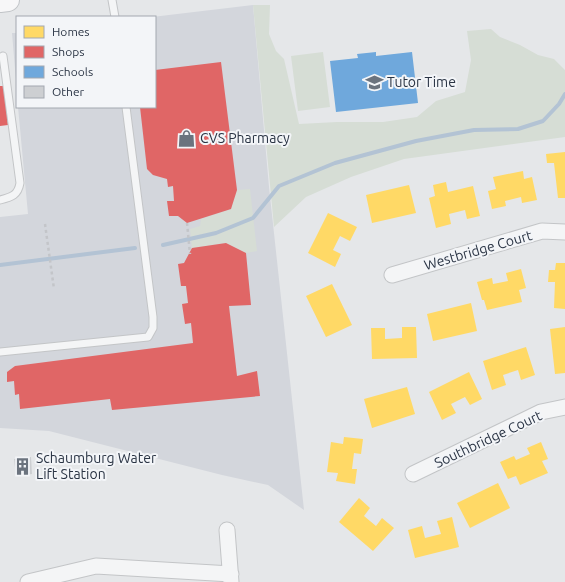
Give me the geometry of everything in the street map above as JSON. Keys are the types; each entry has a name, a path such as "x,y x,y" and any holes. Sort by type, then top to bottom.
{"main road":[{"path":"0,1 8,0"}],"street":[{"name":"Westbridge Court","path":"392,275 542,231 565,232"},
{"name":"Southbridge Court","path":"413,474 541,412 565,407"},
{"path":"28,582 96,566 231,578 227,530"}],"lane":[{"path":"112,0 115,16"},
{"path":"0,200 12,197 16,194 20,183 3,56"},
{"path":"0,352 148,337 153,328 153,317 126,108"}],"path":[{"path":"187,223 190,254"},
{"path":"45,224 54,289"}],"shaded area":[{"path":"253,5 269,187 304,510 268,485 222,475 49,431 0,428 0,217 28,214 18,108 156,108 156,17"},
{"path":"253,5 270,5 269,34 276,51 284,59 299,124 383,122 417,117 436,101 465,92 471,60 467,31 491,29 500,37 520,45 538,55 554,59 565,70 565,137 404,159 351,177 306,197 274,227"},
{"path":"12,33 16,33 16,81"},
{"path":"323,52 330,107 298,111 291,56"},
{"path":"250,189 257,251 246,253 226,243 192,248 190,229 200,226 201,219 231,209 237,190"}],"building: Homes":[{"path":"565,152 565,198 558,198 554,163 547,163 546,154"},
{"path":"523,171 524,179 532,177 537,200 522,203 521,197 505,201 506,206 492,209 488,191 496,189 493,177"},
{"path":"446,182 448,192 473,186 480,216 467,219 465,210 449,214 451,224 436,228 429,198 435,196 433,185"},
{"path":"409,185 416,213 372,223 366,195"},
{"path":"328,213 357,227 350,241 340,236 333,250 341,254 335,267 308,253"},
{"path":"556,263 565,263 565,309 554,308 555,282 548,282 549,270 555,270"},
{"path":"521,269 526,288 519,290 522,302 487,310 484,300 482,300 477,282 492,278 493,284 508,281 506,273"},
{"path":"332,284 352,325 326,337 306,296"},
{"path":"471,303 477,331 433,341 427,314"},
{"path":"402,327 416,327 417,358 372,359 371,328 385,328 385,339 402,338"},
{"path":"565,327 565,373 555,374 550,329"},
{"path":"526,347 535,375 521,380 518,370 503,375 506,385 492,390 483,361"},
{"path":"469,372 482,399 470,405 465,397 451,404 456,413 442,420 429,392"},
{"path":"407,387 415,414 372,428 364,399"},
{"path":"344,437 363,439 361,454 354,453 352,469 357,469 355,484 336,481 338,473 327,472 331,442 343,444"},
{"path":"541,442 548,459 542,461 548,473 520,485 516,476 508,479 500,462 514,456 516,460 530,454 527,448"},
{"path":"498,483 510,508 470,528 457,503"},
{"path":"359,498 370,508 364,516 376,526 382,518 394,528 373,551 339,522"},
{"path":"452,517 459,547 415,558 408,530 422,526 425,538 441,534 437,521"}],"building: Shops":[{"name":"CVS Pharmacy","path":"221,62 237,190 231,209 187,223 178,216 169,216 167,201 174,201 173,186 168,187 167,179 153,175 147,169 140,108 156,108 156,70"},
{"path":"0,86 4,86 8,125 0,126"},
{"path":"226,243 246,253 251,305 229,306 237,376 257,371 260,396 112,410 110,399 20,409 19,394 15,395 14,381 7,382 7,372 15,366 193,343 191,323 185,324 182,304 188,303 186,286 181,286 178,264 184,263 192,248"}],"building: Schools":[{"name":"Tutor Time","path":"376,52 376,56 412,52 418,103 336,112 330,61 358,58 357,54"}],"building: Other":[{"name":"Schaumburg Water Lift Station","path":"31,457 32,474 16,476 14,459"}],"waterway":[{"path":"163,245 216,233 253,218 279,186 335,163 416,141 474,130 518,129 543,121 559,104 565,94"},
{"path":"0,265 135,248"}],"place":[{"name":"Tutor Time","path":"374,82"},
{"name":"CVS Pharmacy","path":"187,138"},
{"name":"Schaumburg Water Lift Station","path":"23,466"}]}
